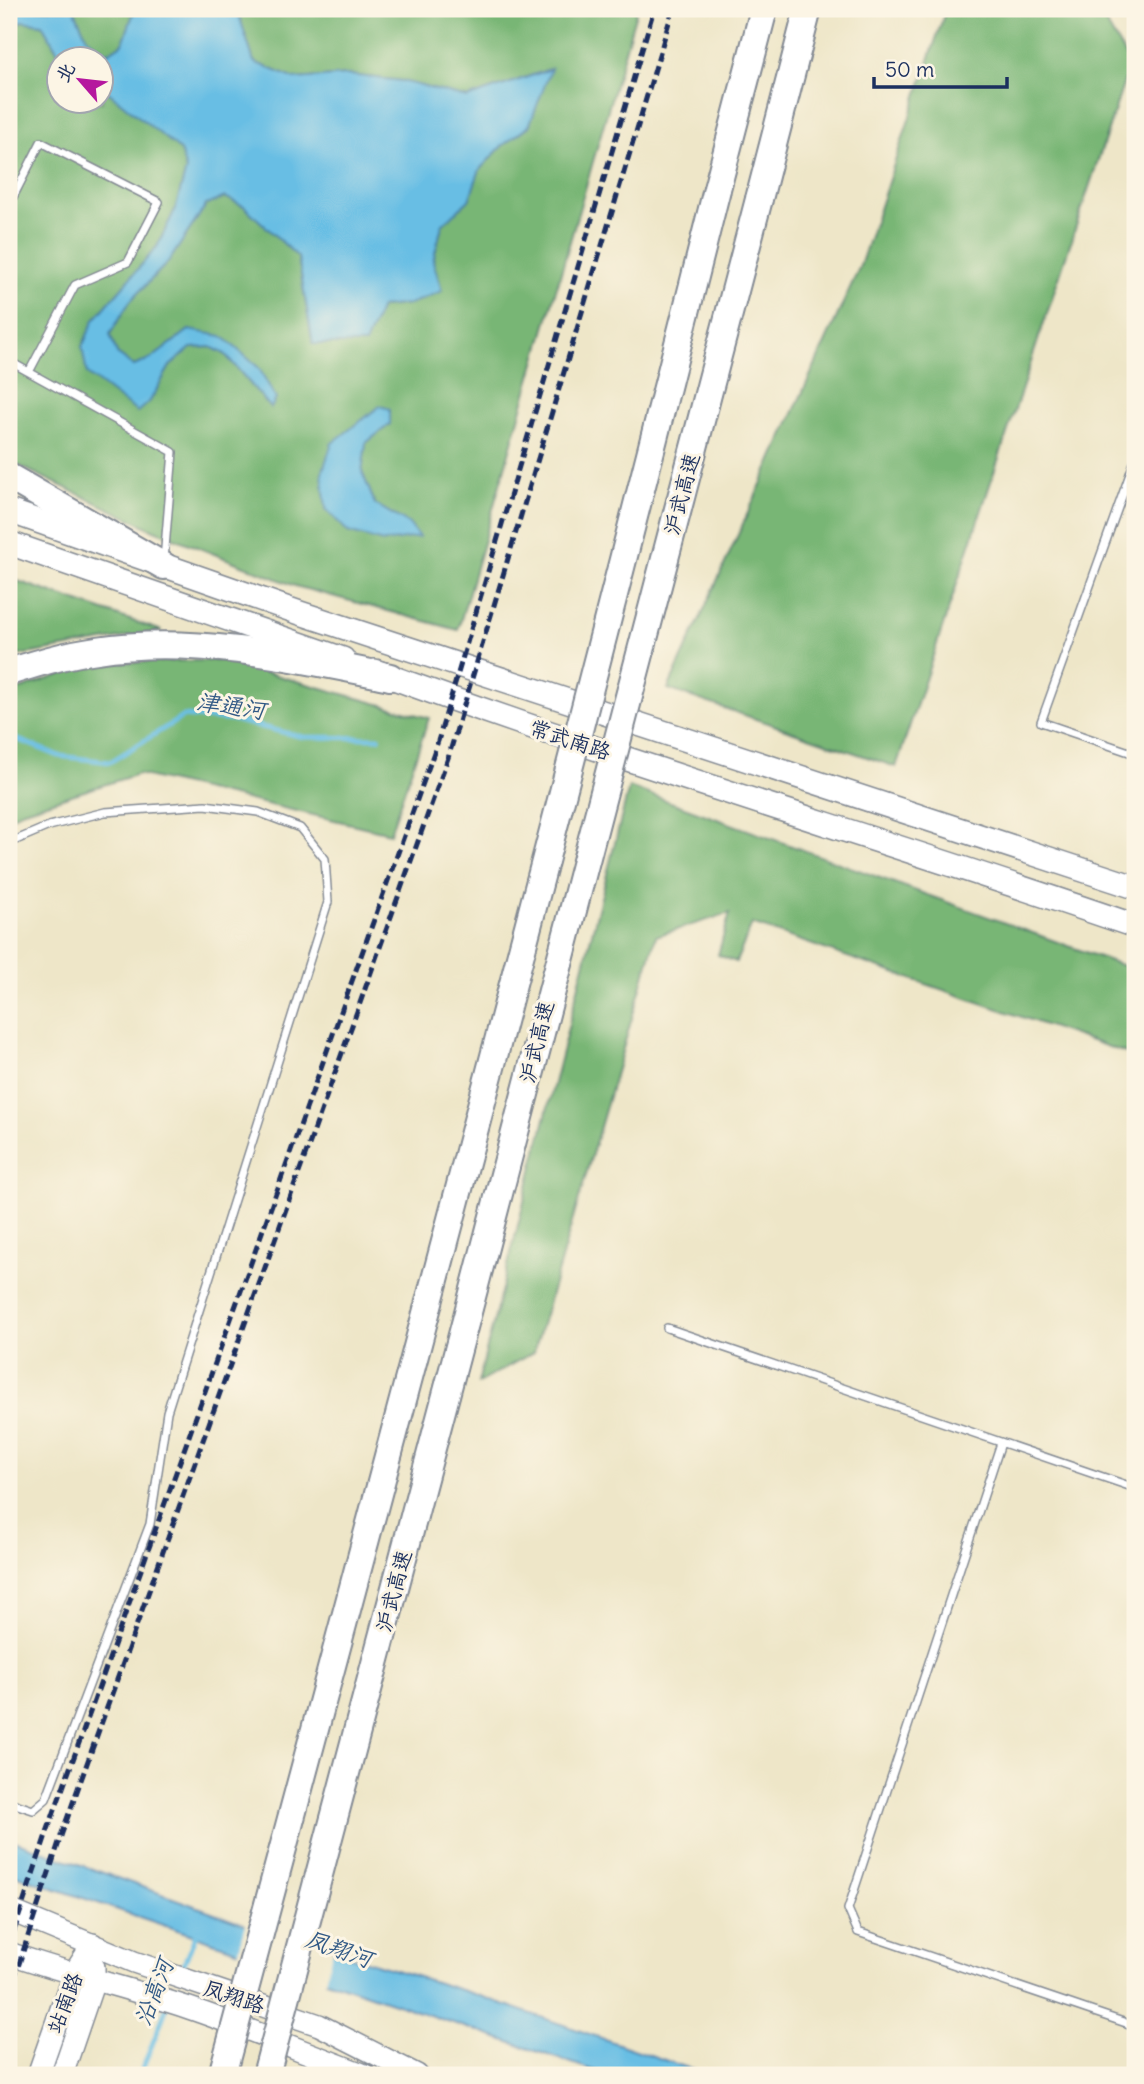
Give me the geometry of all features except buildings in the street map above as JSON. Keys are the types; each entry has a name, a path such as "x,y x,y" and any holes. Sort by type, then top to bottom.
{"highway":[{"path":"717,189 749,9"},
{"name":"沪武高速","path":"222,2075 427,1318 764,9"},
{"name":"沪武高速","path":"266,2075 808,9"},
{"path":"9,477 164,566"},
{"path":"9,672 100,649 163,646 238,649 275,654 390,677"}],"main road":[{"name":"常武南路","path":"9,510 340,626 1135,887"},
{"name":"常武南路","path":"9,543 279,636 514,722 975,871 1135,926"}],"street":[{"name":"凤翔路","path":"9,1910 134,1962 319,2025 417,2075"},
{"name":"站南路","path":"38,2075 73,1975 93,1944"},
{"name":"站南路","path":"62,2075 94,1982 93,1944"},
{"name":"凤翔路","path":"9,1954 94,1982 191,2009 365,2075"}],"lane":[{"path":"9,205 41,142 159,202 128,262 75,285 29,372"},
{"path":"9,361 173,452 164,566"},
{"path":"1135,460 1041,722 1135,754"},
{"path":"9,843 49,826 105,812 205,805 258,812 300,828 325,859 328,902 167,1412 150,1524 46,1800 33,1810 9,1802"},
{"path":"667,1328 1135,1488"},
{"path":"1001,1443 848,1909 858,1932 1135,2026"}],"green space":[{"path":"74,9 135,9 123,43 116,48 98,46 87,39"},
{"path":"237,9 637,9 458,630 295,586 154,530 9,461 9,32 22,21 42,24 54,46 46,46 46,116 116,116 116,98 181,150 186,170 175,210 157,247 94,320 82,347 150,401 170,366 190,348 211,347 225,354 271,408 259,368 189,330 151,359 134,366 117,354 110,334 130,301 169,261 206,205 225,197 244,206 298,257 313,344 334,343 381,307 410,304 433,261 442,225 469,200 480,169 502,146 529,126 550,69 467,98 402,81 349,75 295,79 254,62","holes":["390,424 366,443 362,472 375,504 409,524 418,537 322,473"]},
{"path":"946,9 1098,9 1130,64 896,767 668,689 860,266"},
{"path":"9,578 162,631 9,657"},
{"path":"221,660 429,718 390,833 138,774 21,811 9,819 9,693 93,663"},
{"path":"629,787 1135,970 1135,1056 752,924 736,962 718,955 730,913 656,936 534,1352 478,1383"}],"water":[{"path":"9,9 74,9 87,38 98,46 55,46 42,24 22,21 9,32"},
{"path":"135,9 237,9 254,62 295,79 349,75 402,81 467,98 551,69 529,126 502,146 480,169 469,200 442,225 433,261 442,291 410,304 381,307 365,344 313,344 298,257 244,206 225,197 206,205 169,261 130,301 110,334 117,354 134,366 151,359 189,330 222,336 259,368 276,399 271,408 225,354 211,347 191,348 170,366 150,401 137,412 87,374 82,347 94,320 157,247 175,210 186,170 180,150 116,98 116,48 123,43"},
{"path":"380,406 390,409 390,424 366,443 362,472 375,504 409,524 419,537 383,542 348,532 326,509 322,473 332,443"},
{"path":"9,1839 245,1924 474,1994 708,2075 607,2075 9,1873"}],"pier":[{"path":"247,1920 334,1947 324,1984 238,1954"}],"waterway":[{"name":"津通河","path":"9,736 59,756 110,762 184,716 237,721 303,737 379,738"},
{"name":"沿高河","path":"181,1971 197,1932"},
{"name":"沿高河","path":"140,2075 167,2007"}],"railway":[{"path":"9,1946 46,1835 438,741 654,9"},
{"path":"9,1994 62,1833 449,755 673,9"}],"water label":[{"name":"凤翔河","path":"339,1949"}]}
